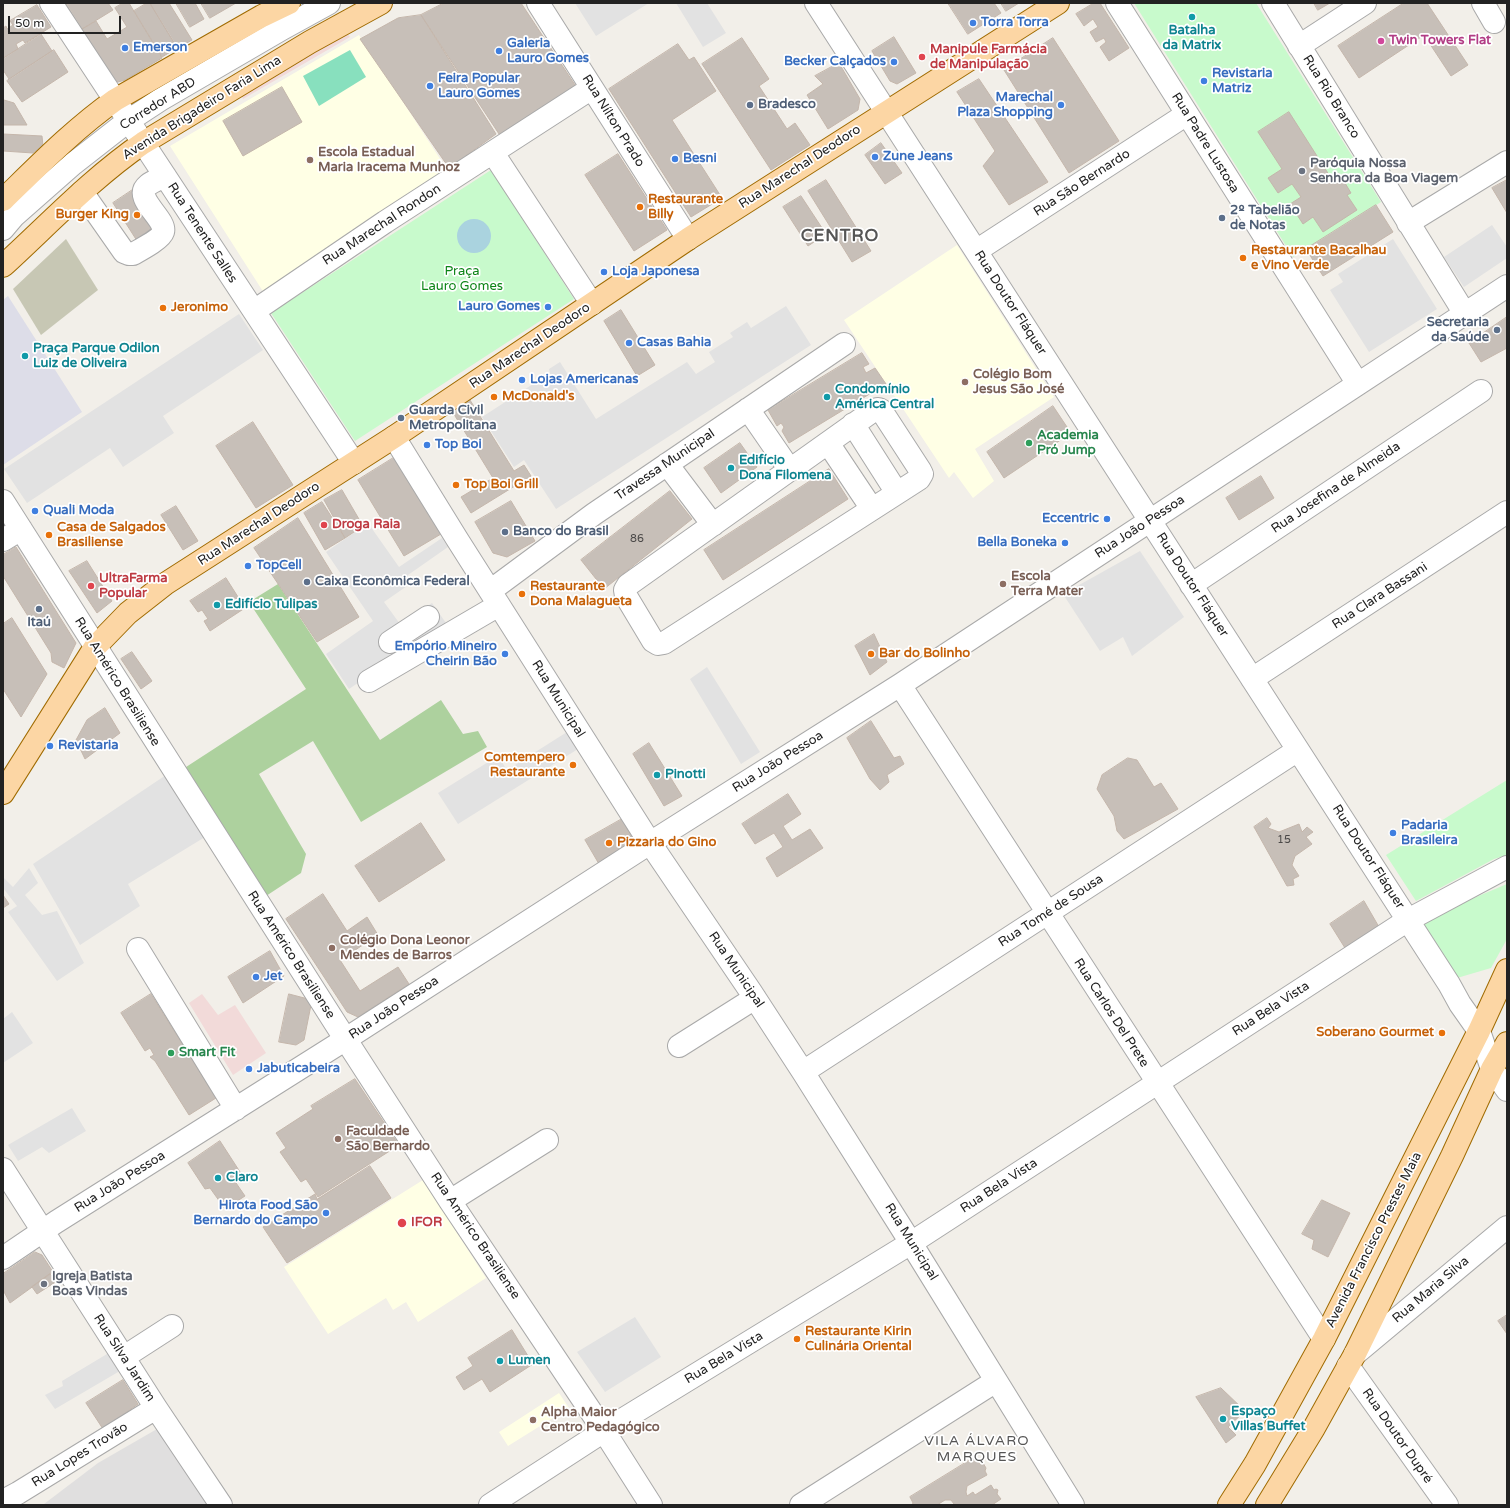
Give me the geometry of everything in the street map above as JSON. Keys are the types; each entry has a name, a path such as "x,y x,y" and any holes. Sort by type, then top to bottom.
{"main road":[{"path":"3,200 96,114 115,100 262,16 289,3"},
{"name":"Avenida Brigadeiro Faria Lima","path":"3,266 82,192 121,158 143,143 310,42 381,3"},
{"name":"Rua Marechal Deodoro","path":"3,793 95,648 128,613 165,584 394,437 688,239 1058,3"},
{"name":"Avenida Francisco Prestes Maia","path":"1229,1505 1255,1464 1324,1339 1479,1031 1507,970"},
{"path":"1267,1505 1314,1428 1351,1360 1452,1156 1492,1069 1507,1043"}],"street":[{"name":"Rua Tenente Salles","path":"51,3 354,463"},
{"name":"Corredor ABD","path":"3,228 14,216 73,164 128,121 160,100 329,3"},
{"name":"Rua Nílton Prado","path":"538,3 688,239"},
{"name":"Rua Doutor Fláquer","path":"816,3 1408,920 1460,1004 1479,1031 1492,1069 1507,1090"},
{"name":"Rua Padre Lustosa","path":"1117,3 1358,384"},
{"name":"Rua Rio Branco","path":"1273,3 1465,314"},
{"path":"1299,46 1365,3"},
{"path":"1482,3 1494,22"},
{"name":"Rua Marechal Rondon","path":"254,311 385,222 592,88"},
{"name":"Rua São Bernardo","path":"976,251 1187,114"},
{"path":"493,153 592,304"},
{"path":"1408,223 1507,162"},
{"path":"82,192 124,252 133,254 160,236 163,231 162,226 145,199 144,193 148,185 165,176"},
{"name":"Rua João Pessoa","path":"3,1258 650,843 900,685 1507,286"},
{"name":"Travessa Municipal","path":"369,681 494,598 594,514 844,344"},
{"name":"Rua Josefina de Almeida","path":"1191,585 1481,391"},
{"path":"878,408 881,410 922,474 920,479 664,643 658,644 653,641 626,596 625,590 628,586 828,443 853,424 878,408"},
{"path":"748,409 790,470"},
{"path":"853,424 897,493"},
{"name":"Rua Municipal","path":"394,437 494,598 650,843 755,998 912,1243 1073,1505"},
{"path":"828,443 872,509"},
{"path":"667,464 713,525"},
{"name":"Rua Américo Brasiliense","path":"3,501 12,534 95,648 345,1039 604,1431 651,1505"},
{"name":"Rua Clara Bassani","path":"1252,679 1507,512"},
{"path":"390,642 428,618"},
{"name":"Rua Carlos Del Prete","path":"900,685 1047,914 1324,1339"},
{"name":"Rua Tomé de Sousa","path":"803,1072 1298,750"},
{"name":"Rua Bela Vista","path":"490,1505 604,1431 912,1243 1408,920 1507,867"},
{"path":"138,949 236,1109"},
{"path":"678,1046 755,998"},
{"path":"450,1200 547,1140"},
{"name":"Rua Silva Jardim","path":"3,1169 156,1408 221,1505"},
{"name":"Rua Maria Silva","path":"1351,1360 1507,1227"},
{"path":"124,1358 172,1326"},
{"name":"Rua Doutor Dupré","path":"1351,1360 1447,1505"},
{"path":"801,1505 996,1381"},
{"name":"Rua Lopes Trovão","path":"3,1501 156,1408"}],"shaded area":[{"path":"575,3 649,3 596,36"},
{"path":"676,3 707,3 726,33 703,47"},
{"path":"347,33 350,37 243,99 241,95"},
{"name":"Escola Estadual Maria Iracema Munhoz","path":"359,35 450,174 264,293 170,146"},
{"path":"1492,225 1507,247 1507,258 1464,287 1444,257"},
{"path":"66,239 98,290 41,335 13,289"},
{"path":"1393,239 1437,309 1369,352 1330,290 1343,282 1338,274"},
{"name":"Colégio Bom Jesus São José","path":"957,245 1054,397 975,449 994,481 973,498 954,472 949,478 844,320"},
{"name":"Praça Parque Odilon Luiz de Oliveira","path":"8,296 82,412 3,465 3,300"},
{"path":"786,306 811,345 556,509 524,460 514,467 482,417 550,373 549,369 560,362 596,419 687,362 696,374 715,362 709,352 733,337 730,333 747,322 751,328"},
{"path":"239,314 263,350 163,416 174,433 123,467 110,448 27,503 4,469"},
{"path":"368,523 399,567 442,538 448,547 408,575 407,586 384,602 400,624 432,603 446,623 349,689 326,654 373,621 326,552"},
{"path":"1140,551 1184,617 1132,656 1123,637 1100,651 1063,594"},
{"path":"707,667 760,752 741,764 690,679"},
{"path":"567,732 578,749 458,824 438,793 498,756 507,770"},
{"path":"166,775 205,837 128,884 140,906 80,945 33,864"},
{"path":"29,868 38,883 25,895 42,915 57,911 84,963 57,981 8,912 17,906 3,888 3,877 13,887"},
{"path":"202,994 218,1015 235,1005 266,1053 233,1075 189,1003"},
{"path":"12,1012 33,1043 3,1063 3,1019"},
{"path":"72,1108 86,1131 49,1153 42,1147 18,1161 8,1145"},
{"name":"IFOR","path":"423,1180 486,1278 418,1322 406,1302 393,1310 386,1298 328,1334 284,1267"},
{"name":"Lumen","path":"635,1317 661,1357 605,1392 577,1352"},
{"path":"112,1351 125,1368 55,1409 45,1395 63,1386 62,1381"},
{"name":"Alpha Maior Centro Pedagógico","path":"559,1393 569,1408 508,1446 499,1432"},
{"path":"157,1429 208,1505 44,1504 98,1463"}],"green space":[{"path":"1134,3 1256,3 1381,202 1293,257"},
{"path":"350,50 366,77 319,106 303,76"},
{"name":"Praça Lauro Gomes","path":"491,170 574,299 355,441 271,313"},
{"path":"278,584 380,740 441,700 463,734 478,731 487,747 361,822 313,741 259,774 306,854 301,873 266,896 183,769 306,689 249,602"},
{"path":"1507,780 1507,855 1494,859 1416,901 1386,855"},
{"path":"1507,884 1507,939 1491,968 1457,978 1419,921"}],"water":[{"path":"477,219 486,224 490,229 490,243 486,248 481,252 471,253 467,252 458,243 457,233 458,229 467,220"}],"building":[{"path":"66,3 108,3 113,10 82,29"},
{"name":"Emerson","path":"123,3 129,3 162,58 125,80 118,82 111,77 82,29 96,21 107,39 127,27 115,8"},
{"path":"147,3 150,3 177,48 162,57 134,11"},
{"path":"150,3 169,3 192,40 178,48"},
{"path":"176,3 195,3 204,19 190,27"},
{"path":"201,3 236,3 210,18"},
{"name":"Galeria Lauro Gomes","path":"444,3 521,3 577,88 501,137 421,15"},
{"name":"Torra Torra","path":"948,3 994,3 1001,13 968,34"},
{"path":"1001,3 1019,3 1006,11"},
{"path":"1094,3 1100,3 1129,48 1109,61 1100,47 1106,42 1104,38 1096,42 1090,32 1098,27 1093,19 1084,26 1076,14"},
{"path":"1314,3 1330,3 1318,10"},
{"name":"Twin Towers Flat","path":"1404,3 1427,3 1468,65 1451,76 1424,35 1359,78 1338,46"},
{"path":"37,5 51,27 25,43 23,40 16,44 18,49 3,58 3,28 6,26 7,29 13,25 10,21"},
{"name":"Feira Popular Lauro Gomes","path":"421,15 496,134 449,168 360,39 398,18"},
{"path":"41,34 52,51 9,79 3,70 3,59"},
{"name":"Becker Calçados","path":"894,37 916,73 897,84 890,81 872,51"},
{"name":"Bradesco","path":"742,38 769,79 759,86 787,129 795,123 810,145 771,170 702,64"},
{"name":"Marechal Plaza Shopping","path":"1053,38 1119,141 1069,173 1004,70"},
{"name":"Besni","path":"678,44 689,60 694,57 716,91 672,120 722,198 691,217 609,89"},
{"path":"54,50 68,72 22,102 7,81"},
{"path":"839,63 860,99 858,110 828,129 807,95 823,84 815,76"},
{"path":"979,79 1048,182 1009,205 983,166 995,151 957,92"},
{"path":"282,87 302,122 243,156 223,121"},
{"path":"3,99 14,103 27,125 3,125"},
{"name":"Paróquia Nossa Senhora da Boa Viagem","path":"1289,112 1331,178 1339,173 1351,193 1347,195 1357,210 1323,232 1313,217 1303,224 1290,204 1301,197 1292,184 1278,193 1268,178 1282,169 1258,132"},
{"path":"3,134 42,136 43,146 33,153 3,151"},
{"path":"881,143 902,173 885,184 865,155"},
{"path":"618,154 667,230 634,251 585,175"},
{"path":"826,180 871,251 852,262 808,191"},
{"path":"1507,180 1507,213 1492,188"},
{"name":"Burger King","path":"134,189 161,227 139,244 113,203"},
{"path":"801,196 826,234 808,246 783,207"},
{"path":"1376,205 1393,232 1323,276 1306,249"},
{"name":"Casas Bahia","path":"621,310 655,365 637,376 604,321"},
{"name":"Secretaria da Saúde","path":"1507,317 1507,348 1481,362 1469,343"},
{"name":"Condomínio América Central","path":"862,353 869,364 863,367 866,373 875,368 886,384 789,443 782,431 784,427 781,423 777,426 768,410"},
{"path":"470,400 514,471 524,465 531,476 471,513 461,497 493,478 452,411"},
{"name":"Academia Pró Jump","path":"1053,406 1071,433 1004,478 987,452"},
{"path":"253,422 293,485 256,508 216,446"},
{"name":"Edifício Dona Filomena","path":"740,443 757,467 721,493 704,468"},
{"path":"395,457 441,534 404,556 358,480"},
{"path":"829,469 848,499 723,580 704,550"},
{"path":"1261,476 1274,498 1239,520 1226,498"},
{"path":"342,490 363,526 345,538 324,500"},
{"path":"670,491 692,519 604,589 581,560"},
{"name":"Banco do Brasil","path":"511,501 535,541 507,557 493,553 475,522"},
{"name":"Droga Raia","path":"322,502 345,538 325,550 304,513"},
{"path":"176,506 198,541 183,550 161,515"},
{"name":"Caixa Econômica Federal","path":"298,518 359,617 317,642 254,548"},
{"name":"Itaú","path":"16,547 76,643 64,668 52,662 51,653 3,576 3,555"},
{"name":"UltraFarma Popular","path":"87,561 112,601 97,613 69,571"},
{"name":"Edifício Tulipas","path":"226,578 245,608 210,631 204,621 208,619 202,610 198,612 190,601"},
{"path":"12,618 47,674 21,717 3,689 3,624"},
{"name":"Bar do Bolinho","path":"874,634 887,662 870,675 855,646"},
{"path":"132,652 152,681 141,689 121,659"},
{"path":"105,708 120,733 85,759 76,740 87,720"},
{"path":"871,721 894,758 900,756 904,764 887,775 889,782 880,790 870,779 847,738"},
{"name":"Pinotti","path":"649,743 682,796 664,806 633,754"},
{"path":"1128,758 1137,760 1154,787 1161,783 1178,809 1124,839 1117,831 1114,816 1097,789 1102,775"},
{"path":"788,794 801,814 783,826 792,840 810,829 823,848 777,877 766,858 783,847 774,833 755,844 742,824"},
{"path":"1267,818 1271,824 1268,828 1279,832 1299,824 1302,832 1307,827 1313,832 1306,837 1312,844 1295,856 1292,865 1299,876 1293,879 1294,885 1287,886 1254,827"},
{"name":"Pizzaria do Gino","path":"622,819 632,837 630,847 599,864 585,840"},
{"path":"421,823 445,860 379,902 355,866"},
{"name":"Colégio Dona Leonor Mendes de Barros","path":"323,894 347,931 367,917 378,935 340,960 360,991 398,967 409,984 358,1017 347,1012 286,919"},
{"path":"3,895 9,904 3,908"},
{"path":"1364,901 1379,927 1345,948 1330,924"},
{"name":"Jet","path":"270,951 284,976 243,1003 228,977"},
{"name":"Smart Fit","path":"151,994 216,1098 189,1115 155,1061 150,1057 154,1055 150,1048 145,1051 121,1013"},
{"path":"289,994 312,1000 304,1040 296,1045 279,1042"},
{"name":"Faculdade São Bernardo","path":"355,1079 399,1145 318,1197 306,1179 301,1182 280,1152 286,1148 276,1133 313,1109 311,1106"},
{"name":"Claro","path":"220,1141 242,1175 234,1180 245,1196 225,1209 210,1188 205,1189 188,1163"},
{"name":"Hirota Food São Bernardo do Campo","path":"370,1166 391,1198 287,1263 263,1227 315,1194 317,1199"},
{"path":"1322,1200 1350,1213 1328,1257 1312,1249 1314,1240 1302,1234"},
{"path":"35,1252 42,1255 53,1272 10,1303 3,1290 3,1274"},
{"name":"Igreja Batista Boas Vindas","path":"50,1274 57,1281 37,1294 32,1287"},
{"path":"1507,1315 1507,1334 1498,1321"},
{"name":"Lumen","path":"512,1330 533,1364 490,1392 482,1379 464,1390 456,1377 473,1366 468,1358"},
{"path":"123,1380 138,1404 103,1429 86,1403"},
{"name":"Espaço Villas Buffet","path":"1221,1388 1245,1411 1228,1427 1236,1435 1226,1443 1196,1397"},
{"path":"975,1457 980,1464 983,1463 986,1468 985,1471 987,1475 967,1486 967,1496 973,1492 975,1495 991,1485 994,1490 998,1490 997,1494 1001,1499 992,1505 953,1505 954,1504 951,1500 945,1500 937,1505 912,1505 913,1503 910,1497"}],"place":[{"name":"Batalha da Matrix","path":"1192,17"},
{"name":"Torra Torra","path":"973,23"},
{"name":"Twin Towers Flat","path":"1381,41"},
{"name":"Emerson","path":"125,48"},
{"name":"Galeria Lauro Gomes","path":"499,51"},
{"name":"Manipule Farmácia de Manipulação","path":"922,57"},
{"name":"Becker Calçados","path":"894,62"},
{"name":"Revistaria Matriz","path":"1204,81"},
{"name":"Feira Popular Lauro Gomes","path":"430,86"},
{"name":"Bradesco","path":"750,105"},
{"name":"Marechal Plaza Shopping","path":"1061,105"},
{"name":"Zune Jeans","path":"875,157"},
{"name":"Besni","path":"675,159"},
{"name":"Escola Estadual Maria Iracema Munhoz","path":"310,160"},
{"name":"Paróquia Nossa Senhora da Boa Viagem","path":"1302,171"},
{"name":"Restaurante Billy","path":"640,207"},
{"name":"Burger King","path":"137,215"},
{"name":"2º Tabelião de Notas","path":"1222,218"},
{"name":"Restaurante Bacalhau e Vino Verde","path":"1243,258"},
{"name":"Loja Japonesa","path":"604,272"},
{"name":"Lauro Gomes","path":"548,307"},
{"name":"Jeronimo","path":"163,308"},
{"name":"Secretaria da Saúde","path":"1497,330"},
{"name":"Casas Bahia","path":"629,343"},
{"name":"Praça Parque Odilon Luiz de Oliveira","path":"25,356"},
{"name":"Lojas Americanas","path":"522,380"},
{"name":"Colégio Bom Jesus São José","path":"965,382"},
{"name":"McDonald's","path":"494,397"},
{"name":"Condomínio América Central","path":"827,397"},
{"name":"Guarda Civil Metropolitana","path":"401,418"},
{"name":"Academia Pró Jump","path":"1029,443"},
{"name":"Top Boi","path":"427,445"},
{"name":"Edifício Dona Filomena","path":"731,468"},
{"name":"Top Boi Grill","path":"456,485"},
{"name":"Quali Moda","path":"35,511"},
{"name":"Eccentric","path":"1107,519"},
{"name":"Droga Raia","path":"324,525"},
{"name":"Banco do Brasil","path":"505,532"},
{"name":"Casa de Salgados Brasiliense","path":"49,535"},
{"name":"Bella Boneka","path":"1065,543"},
{"name":"TopCell","path":"248,566"},
{"name":"Caixa Econômica Federal","path":"307,582"},
{"name":"Escola Terra Mater","path":"1003,584"},
{"name":"UltraFarma Popular","path":"91,586"},
{"name":"Restaurante Dona Malagueta","path":"522,594"},
{"name":"Edifício Tulipas","path":"217,605"},
{"name":"Itaú","path":"39,609"},
{"name":"Empório Mineiro Cheirin Bão","path":"505,654"},
{"name":"Bar do Bolinho","path":"871,654"},
{"name":"Revistaria","path":"50,746"},
{"name":"Comtempero Restaurante","path":"573,765"},
{"name":"Pinotti","path":"657,775"},
{"name":"Padaria Brasileira","path":"1393,833"},
{"name":"Pizzaria do Gino","path":"609,843"},
{"name":"Colégio Dona Leonor Mendes de Barros","path":"332,948"},
{"name":"Jet","path":"256,977"},
{"name":"Soberano Gourmet","path":"1442,1033"},
{"name":"Smart Fit","path":"171,1053"},
{"name":"Jabuticabeira","path":"249,1069"},
{"name":"Faculdade São Bernardo","path":"338,1139"},
{"name":"Claro","path":"218,1178"},
{"name":"Hirota Food São Bernardo do Campo","path":"326,1213"},
{"name":"IFOR","path":"402,1223"},
{"name":"Igreja Batista Boas Vindas","path":"44,1284"},
{"name":"Restaurante Kirin Culinária Oriental","path":"797,1339"},
{"name":"Lumen","path":"500,1361"},
{"name":"Espaço Villas Buffet","path":"1223,1419"},
{"name":"Alpha Maior Centro Pedagógico","path":"533,1420"}],"district":[{"name":"CENTRO","path":"840,237"},
{"name":"VILA ÁLVARO MARQUES","path":"977,1450"}]}
